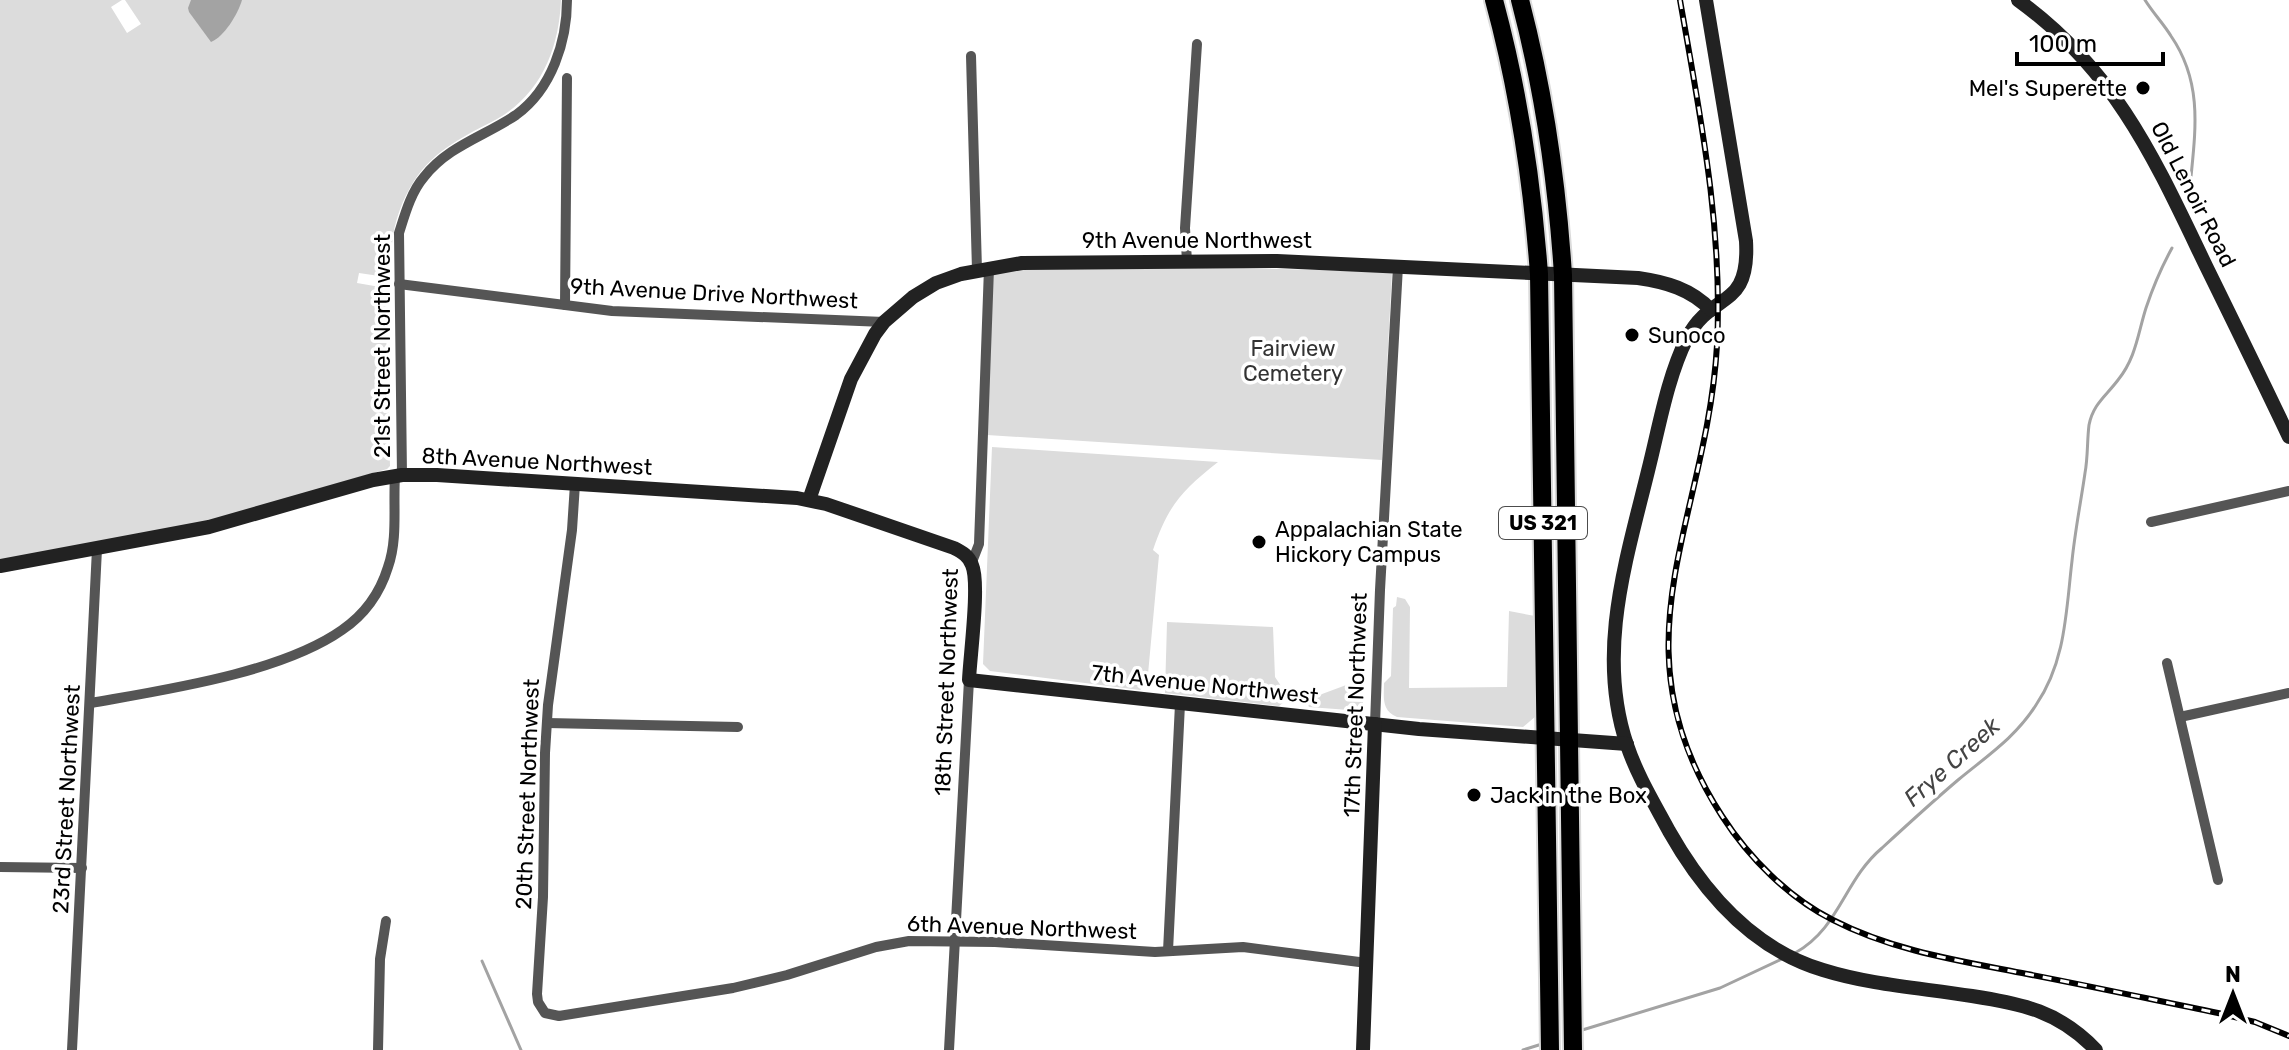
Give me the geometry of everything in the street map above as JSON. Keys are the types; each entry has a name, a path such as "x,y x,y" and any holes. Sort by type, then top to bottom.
{"highway":[{"name":"US 321","path":"1494,0 1522,119 1539,274 1550,1050"},
{"name":"US 321","path":"1520,0 1538,65 1555,170 1563,275 1573,1050"}],"street":[{"name":"21st Street Northwest","path":"91,703 195,683 262,665 311,647 343,630 370,603 388,568 394,540 398,476 399,233 409,203 423,177 451,150 518,114 538,90 557,61 567,27 567,0"},
{"path":"1706,0 1747,254 1745,275 1742,285 1692,330 1680,358 1659,429 1617,606 1612,663 1627,744 1652,801 1696,873 1734,917 1777,950 1799,961 1848,977 2007,1001 2038,1010 2064,1021 2096,1050"},
{"name":"Old Lenoir Road","path":"2018,0 2073,46 2128,114 2173,198 2289,437"},
{"path":"1187,261 1185,228 1197,44"},
{"name":"18th Street Northwest","path":"949,1050 975,581 972,562 979,544 983,269 971,56"},
{"path":"565,305 567,78"},
{"name":"9th Avenue Northwest","path":"809,500 851,379 884,322 925,289 983,269 1022,263 1287,261 1563,275 1657,281 1690,293 1711,310"},
{"name":"17th Street Northwest","path":"1363,1050 1380,590 1398,266"},
{"name":"9th Avenue Drive Northwest","path":"399,284 672,315 884,322"},
{"name":"8th Avenue Northwest","path":"0,566 209,527 341,487 398,476 809,500 954,548 972,562"},
{"name":"20th Street Northwest","path":"541,1010 537,994 543,897 547,723 575,484"},
{"path":"2151,522 2289,491"},
{"name":"23rd Street Northwest","path":"72,1050 97,549"},
{"path":"2167,663 2218,880"},
{"name":"7th Avenue Northwest","path":"969,680 1375,724 1627,744"},
{"path":"2180,717 2289,693"},
{"path":"1168,951 1180,704"},
{"path":"547,723 738,727"},
{"path":"0,867 82,868"},
{"path":"378,1050 380,959 386,921"},
{"name":"6th Avenue Northwest","path":"541,1010 559,1016 711,992 770,980 892,944 925,940 1168,951 1243,947 1367,963"}],"green space":[{"path":"0,0 122,0 111,7 127,33 141,24 125,0 561,0 551,53 536,83 512,109 451,144 431,160 410,188 399,211 388,275 359,273 357,283 380,287 385,294 390,466 387,469 206,522 0,561"},
{"name":"Fairview Cemetery","path":"1164,266 1392,272 1382,460 987,435 993,271 1038,267"},
{"path":"992,447 1218,462 1177,500 1153,550 1159,555 1147,685 1140,690 990,671 983,664"},
{"path":"1397,597 1405,599 1410,607 1409,688 1507,687 1509,611 1535,616 1536,716 1523,727 1397,717 1388,711 1384,703 1384,683 1391,676 1393,608"},
{"path":"1167,622 1273,627 1275,677 1289,698 1279,706 1165,693"},
{"path":"1365,678 1362,711 1309,707 1306,700"}],"shaded area":[{"path":"191,0 242,0 230,24 211,42 189,12"}],"waterway":[{"name":"Frye Creek","path":"2145,0 2171,36 2189,72 2195,109 2190,187"},
{"name":"Frye Creek","path":"1795,953 1822,931 1869,861 2010,736 2046,688 2063,635 2091,418 2129,363 2151,293 2172,248"},
{"name":"Frye Creek","path":"1579,1031 1720,988 1784,958"},
{"path":"482,961 521,1050"},
{"name":"Frye Creek","path":"1523,1050 1542,1044"}],"railway":[{"path":"1680,0 1708,171 1718,301 1710,409 1674,582 1669,638 1673,694 1689,753 1722,816 1757,862 1801,900 1833,920 1879,940 1952,959 2218,1013 2255,1022 2289,1036"}],"place":[{"name":"Mel's Superette","path":"2143,88"},
{"name":"Sunoco","path":"1632,335"},
{"name":"Appalachian State Hickory Campus","path":"1259,542"},
{"name":"Jack in the Box","path":"1474,795"}]}
